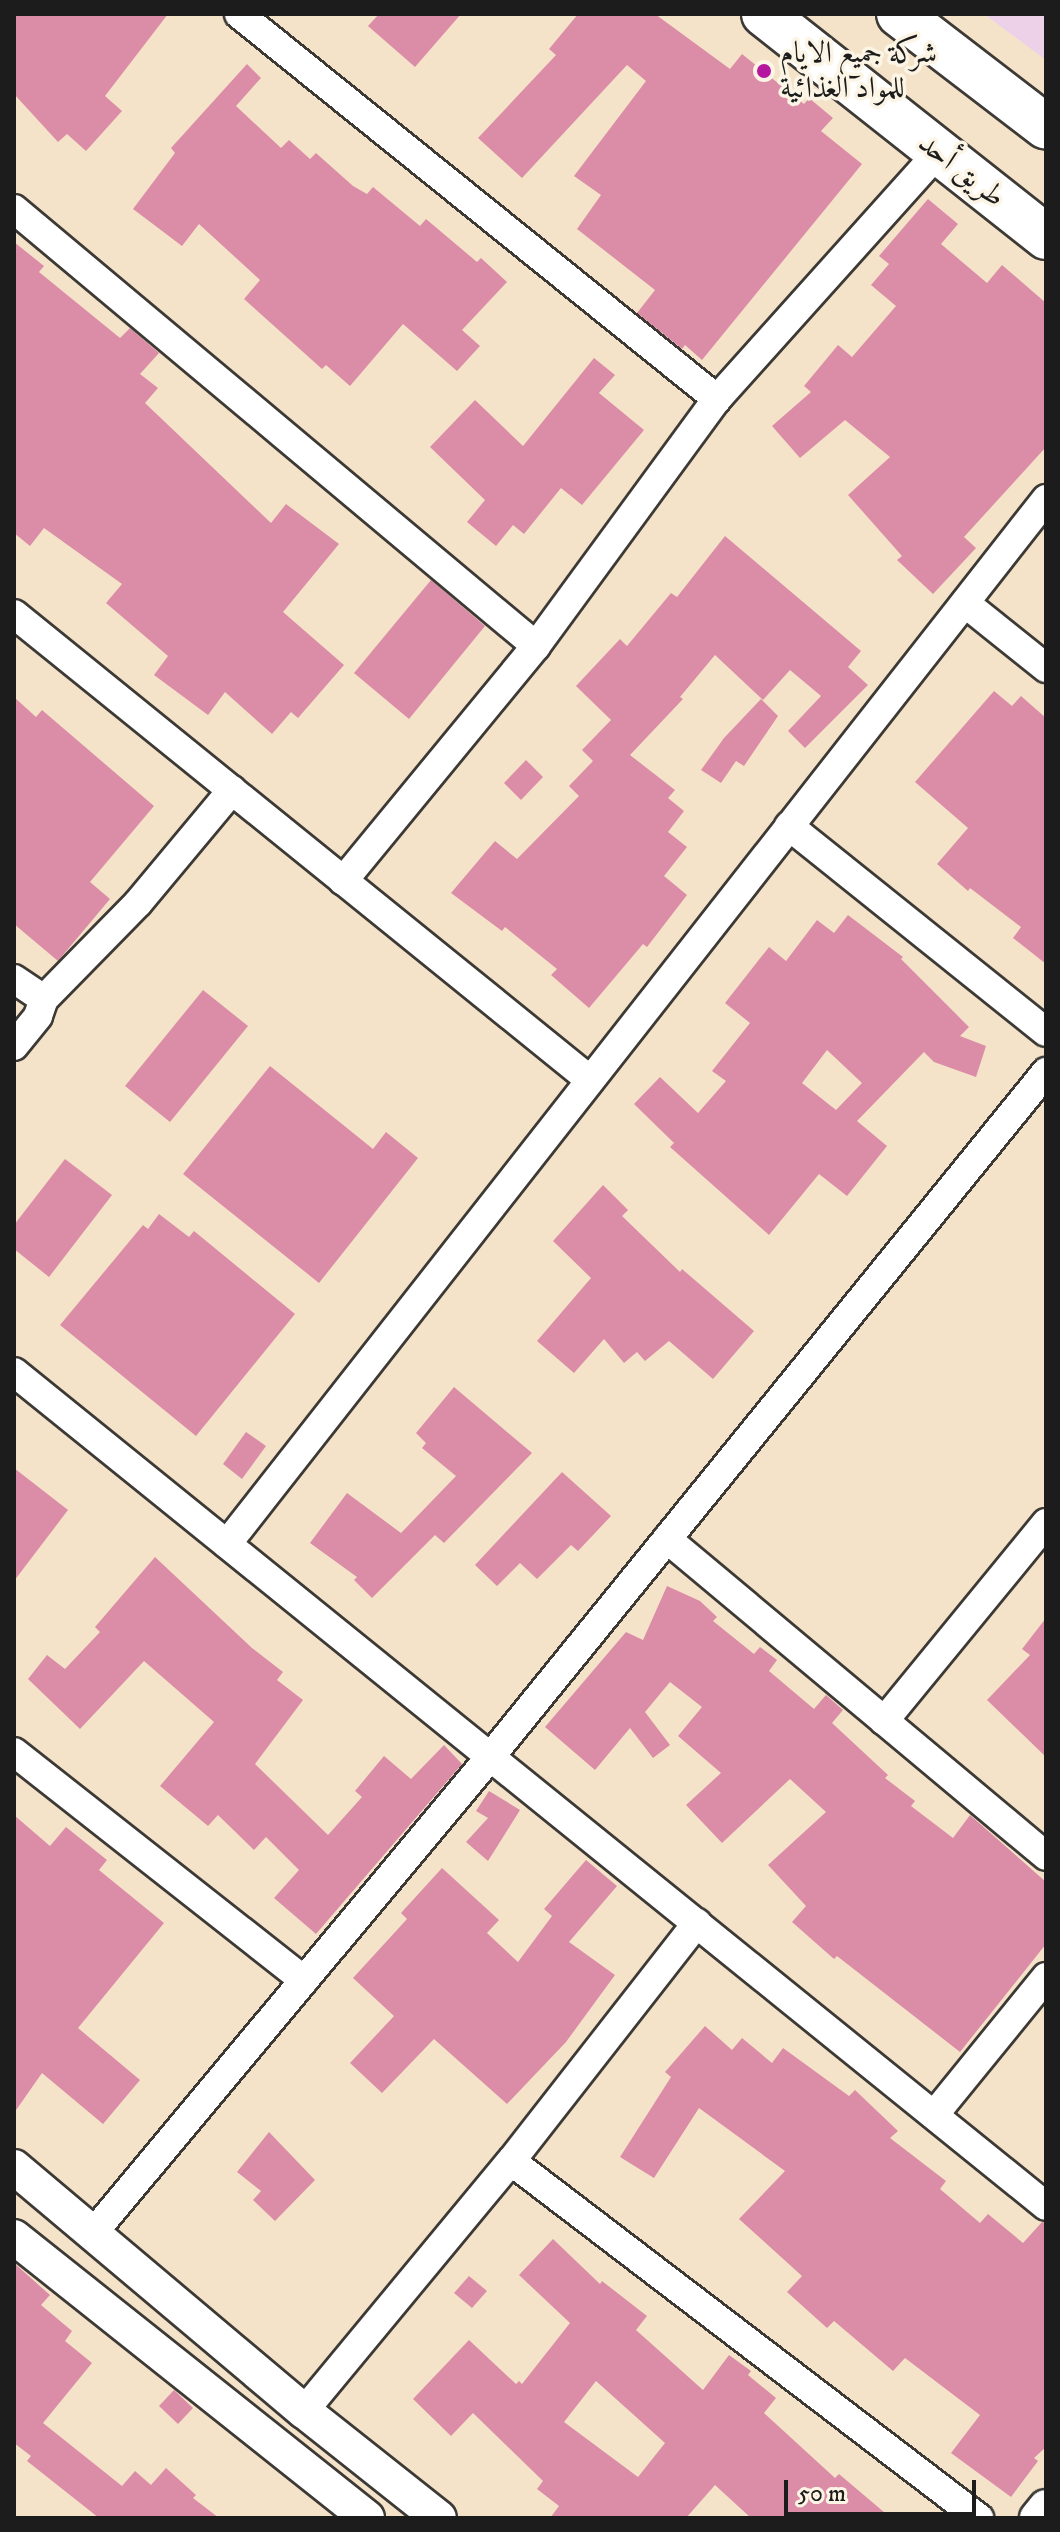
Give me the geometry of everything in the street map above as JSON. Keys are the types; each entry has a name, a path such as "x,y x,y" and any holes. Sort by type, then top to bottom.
{"main road":[{"name":"طريق أحد","path":"764,14 1046,237"},
{"path":"899,14 1046,127"}],"street":[{"path":"239,14 717,399"},
{"path":"343,881 536,646 717,399 938,153"},
{"path":"14,209 536,646"},
{"path":"227,1544 1046,499"},
{"path":"965,603 1046,668"},
{"path":"14,614 590,1080"},
{"path":"14,1046 38,1016 44,999 138,903 232,790"},
{"path":"789,826 1046,1032"},
{"path":"14,979 44,999"},
{"path":"94,2232 491,1756 1046,1072"},
{"path":"14,1372 1046,2206"},
{"path":"884,1721 1046,1523"},
{"path":"667,1539 1046,1856"},
{"path":"14,1752 304,1980"},
{"path":"304,2411 511,2161 697,1923"},
{"path":"934,2115 1046,1977"},
{"path":"511,2161 979,2518"},
{"path":"14,2167 304,2411 439,2518"},
{"path":"14,2237 367,2518"},
{"path":"1037,2518 1046,2507"}],"shaded area":[{"path":"984,14 1046,14 1046,60"}],"building":[{"path":"14,14 168,14 105,96 122,111 86,151 67,134 58,142 14,94"},
{"path":"379,14 461,14 415,67 368,26"},
{"path":"578,14 655,14 730,69 742,54 804,104 809,98 833,118 821,131 862,164 702,360 685,345 682,349 637,313 655,290 577,229 601,195 574,176 646,81 627,65 522,178 478,138 556,55 549,49"},
{"path":"247,64 261,78 236,106 281,148 289,140 310,159 316,153 353,186 367,194 373,187 420,226 426,219 477,262 481,258 507,282 462,330 480,346 457,371 403,324 350,386 326,365 322,369 244,299 260,280 199,224 182,246 133,209 175,153 171,148"},
{"path":"928,199 958,224 941,244 987,283 1002,265 1046,303 1046,447 964,537 976,548 933,594 897,560 902,556 848,495 890,457 845,420 800,458 772,426 811,392 804,386 838,345 852,357 896,306 871,285 889,264 879,256"},
{"path":"14,242 44,266 39,272 120,338 130,328 159,353 140,374 158,388 145,403 271,523 286,504 339,544 283,612 344,665 298,718 291,712 272,734 225,692 208,715 154,675 168,656 106,603 122,584 44,528 30,546 14,533"},
{"path":"594,358 615,375 599,393 644,430 582,505 561,488 524,534 513,525 496,546 467,522 485,500 430,447 475,400 523,446"},
{"path":"725,536 861,651 848,667 868,685 805,748 788,731 821,696 790,670 763,700 715,655 680,697 683,699 630,755 675,790 668,798 684,811 668,832 687,847 664,876 687,895 647,947 643,944 589,1008 551,975 557,969 505,927 502,931 451,893 495,841 517,859 579,796 569,786 593,761 582,750 611,720 576,686 620,639 627,646 671,593 677,597"},
{"path":"431,580 485,626 409,719 354,673"},
{"path":"994,691 1012,706 1021,696 1046,718 1046,964 1013,938 1021,927 970,888 968,891 937,864 968,828 915,782"},
{"path":"14,697 36,717 42,710 154,806 90,882 110,899 58,961 14,924"},
{"path":"761,699 778,716 744,766 736,761 721,783 701,770 724,738"},
{"path":"526,760 543,777 521,800 504,783"},
{"path":"848,915 903,957 901,959 969,1027 960,1036 986,1046 976,1077 934,1062 924,1052 857,1121 887,1146 847,1196 819,1174 769,1235 670,1147 674,1143 634,1104 660,1077 698,1113 726,1081 712,1071 750,1023 725,1003 769,947 786,961 817,920 834,933","holes":["827,1050 862,1083 836,1110 802,1083"]},
{"path":"203,990 248,1026 170,1122 125,1086"},
{"path":"270,1066 373,1149 386,1132 418,1158 319,1283 183,1174"},
{"path":"65,1159 112,1195 49,1277 14,1249 14,1225"},
{"path":"603,1185 628,1210 622,1216 680,1272 682,1269 754,1331 713,1379 669,1341 645,1361 637,1352 624,1363 604,1339 574,1373 537,1341 591,1278 553,1241"},
{"path":"159,1214 189,1237 194,1231 295,1314 196,1436 60,1325 143,1225 148,1229"},
{"path":"454,1387 532,1453 444,1543 435,1535 372,1598 354,1580 357,1577 310,1543 347,1493 401,1533 456,1476 422,1448 426,1443 416,1433"},
{"path":"246,1432 266,1446 242,1479 223,1464"},
{"path":"14,1468 68,1510 14,1581"},
{"path":"562,1472 611,1516 578,1551 571,1545 537,1579 520,1563 497,1586 475,1565"},
{"path":"155,1557 252,1648 283,1672 277,1680 303,1700 255,1764 328,1835 362,1797 355,1791 384,1756 411,1779 444,1745 462,1764 316,1934 274,1898 299,1870 266,1837 254,1850 218,1815 208,1826 160,1786 214,1722 144,1661 80,1729 28,1679 47,1655 65,1669 100,1632 95,1627"},
{"path":"667,1586 700,1601 717,1617 713,1621 754,1654 760,1647 777,1660 769,1671 814,1709 826,1695 843,1710 832,1723 888,1775 885,1778 915,1801 911,1806 953,1838 970,1815 1046,1882 1046,1944 960,2052 837,1956 834,1959 792,1922 806,1906 768,1865 826,1812 790,1779 722,1843 686,1805 721,1773 678,1736 702,1707 670,1682 645,1712 670,1745 653,1758 630,1728 595,1770 545,1727 626,1632 643,1640"},
{"path":"1046,1618 1046,1757 987,1700 1030,1655 1022,1649"},
{"path":"489,1791 520,1810 488,1861 466,1842 488,1818 476,1811"},
{"path":"14,1815 50,1846 66,1827 107,1860 99,1870 164,1923 78,2028 140,2080 103,2124 42,2073 14,2113"},
{"path":"586,1860 617,1886 569,1942 615,1975 566,2042 507,2104 434,2039 382,2093 350,2063 394,2016 353,1978 407,1919 401,1913 442,1868 499,1920 487,1933 518,1962 552,1916 544,1909"},
{"path":"705,2026 732,2050 742,2038 772,2063 783,2048 849,2096 855,2090 898,2131 890,2138 946,2181 940,2189 980,2223 988,2214 1023,2243 1042,2222 1046,2223 1046,2447 1034,2458 1038,2461 1011,2497 951,2453 980,2415 905,2358 893,2371 834,2321 827,2328 787,2292 802,2276 739,2219 785,2171 699,2108 654,2178 620,2157 671,2077 665,2072"},
{"path":"269,2132 315,2180 275,2221 253,2200 261,2191 237,2172"},
{"path":"553,2239 600,2284 602,2281 647,2316 636,2330 703,2390 729,2355 751,2371 748,2375 776,2398 764,2413 835,2478 839,2474 891,2518 751,2518 715,2485 686,2518 550,2518 559,2506 537,2489 543,2481 473,2413 451,2436 413,2399 469,2340 516,2384 519,2381 522,2384 570,2323 519,2275","holes":["596,2381 665,2443 638,2477 564,2422"]},
{"path":"14,2263 50,2295 41,2305 72,2331 65,2341 92,2363 43,2423 122,2486 135,2471 151,2485 166,2468 196,2495 193,2498 219,2518 99,2518 27,2461 31,2456 14,2443"},
{"path":"469,2276 487,2291 472,2308 454,2293"},
{"path":"174,2390 193,2408 178,2424 159,2406"}],"place":[{"name":"شركة جميع الايام للمواد الغذائية","path":"764,71"}]}
